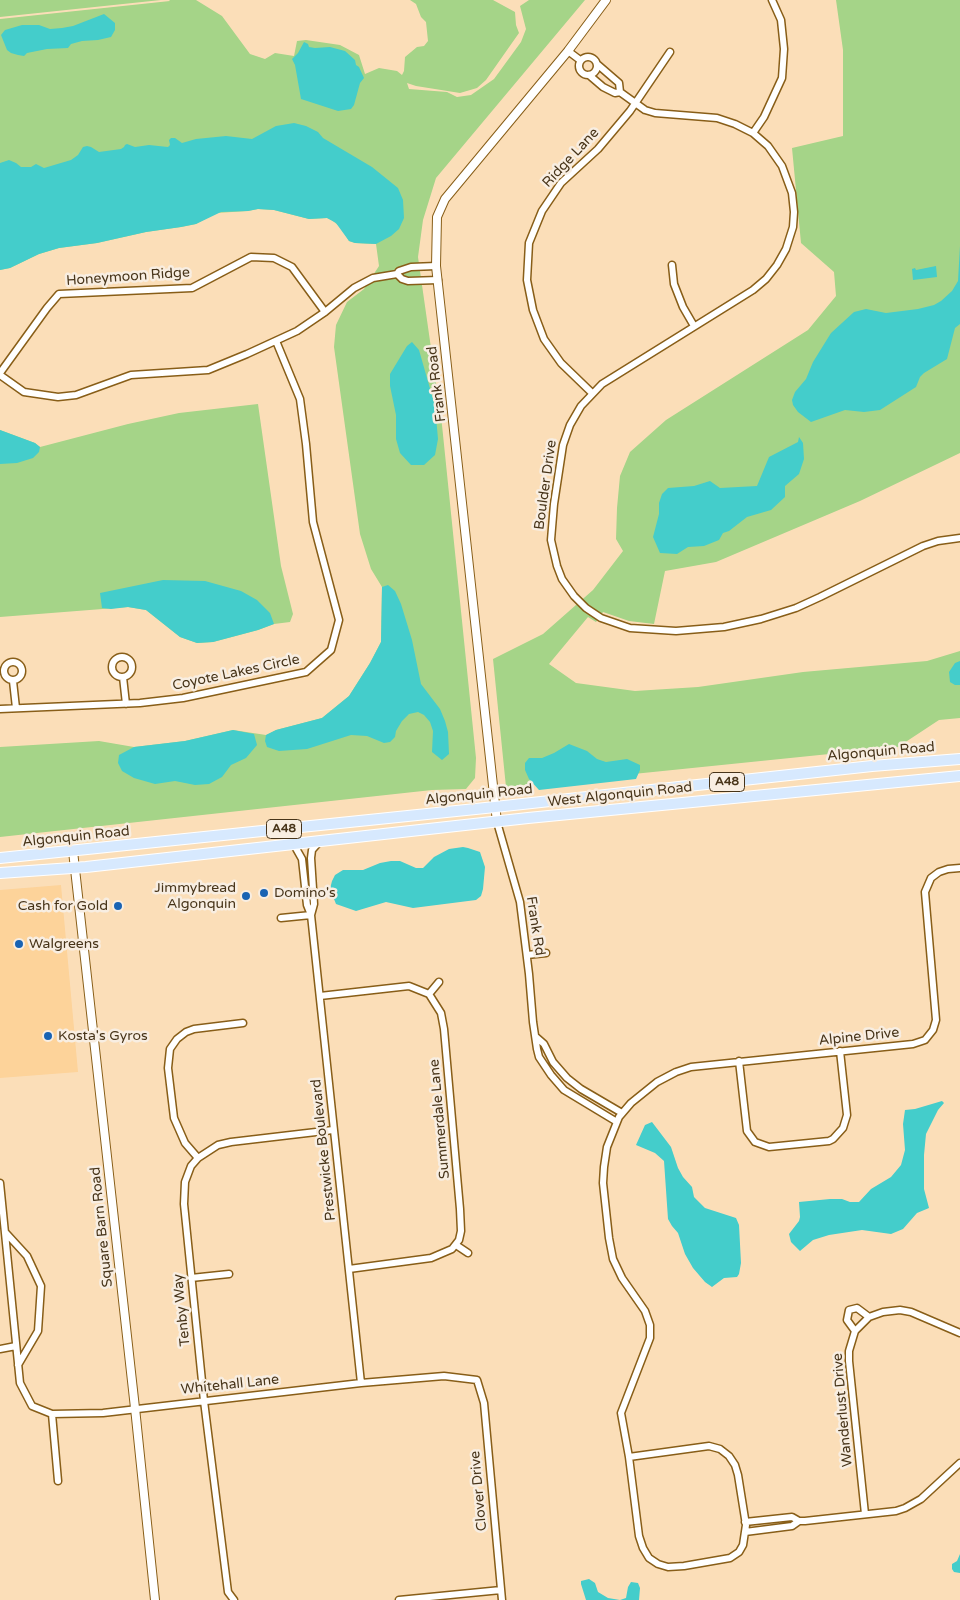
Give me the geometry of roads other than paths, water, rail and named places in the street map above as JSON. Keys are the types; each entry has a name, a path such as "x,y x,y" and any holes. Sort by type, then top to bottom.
{"main road":[{"name":"Algonquin Road","path":"0,858 862,767 960,759"},
{"name":"West Algonquin Road","path":"75,867 497,822 960,776"},
{"name":"Algonquin Road","path":"0,873 75,867"}],"street":[{"name":"Frank Road","path":"497,822 436,266 438,217 445,199 568,51 606,0"},
{"path":"752,133 764,117 782,78 783,39 780,20 772,0"},
{"name":"Boulder Drive","path":"568,51 580,60"},
{"name":"Ridge Lane","path":"592,393 561,363 544,339 533,310 527,280 529,244 542,211 561,183 598,149 635,103 670,52"},
{"name":"Boulder Drive","path":"620,92 619,83 590,57 584,57 580,60 578,64 580,71 584,75 589,75 603,87 614,93 620,92 645,110 656,113 723,120 752,133 768,146 778,160 792,193 794,220 789,242 780,261 762,283 616,374 592,393 570,425 563,445 554,504 551,540 562,579 574,596 592,612 614,624 637,630 676,631 712,629 748,623 806,604 923,546 945,539 960,538"},
{"path":"589,75 595,72 597,64"},
{"name":"Honeymoon Ridge","path":"0,374 59,294 192,288 250,257 274,258 292,267 325,312"},
{"path":"672,265 674,284 683,308 694,326"},
{"path":"0,374 24,392 58,397 76,395 131,375 208,370 297,331 325,312 354,288 373,278 398,273 411,267 436,266"},
{"path":"398,273 402,279 408,281 438,280"},
{"name":"Coyote Lakes Circle","path":"0,709 126,704 183,698 306,672 331,650 339,620 313,522 300,399 276,341"},
{"path":"123,677 126,704"},
{"path":"14,681 16,708"},
{"name":"Frank Rd","path":"497,822 520,902 533,1022 539,1058 564,1090 617,1122"},
{"name":"Prestwicke Boulevard","path":"311,915 314,904 312,850 316,843 323,840"},
{"name":"Prestwicke Boulevard","path":"293,843 302,859 307,905 311,915 361,1383"},
{"name":"Square Barn Road","path":"73,851 135,1408 154,1600"},
{"name":"Alpine Drive","path":"629,1457 621,1412 650,1338 650,1325 645,1311 622,1278 613,1259 609,1238 603,1175 607,1147 622,1113 651,1086 676,1072 699,1066 917,1043 925,1040 931,1034 935,1025 936,1015 925,892 931,878 939,872 960,868"},
{"path":"282,918 311,915"},
{"path":"527,955 546,953"},
{"path":"320,996 409,986 429,994 439,982"},
{"name":"Summerdale Lane","path":"429,994 441,1013 444,1029 460,1209 461,1231 456,1245"},
{"path":"198,1158 185,1143 174,1118 168,1068 170,1049 177,1039 186,1032 243,1023"},
{"name":"Frank Rd","path":"536,1037 544,1044 553,1062 567,1078 622,1113"},
{"path":"739,1061 747,1131 755,1142 769,1147 829,1141 843,1128 847,1115 840,1051"},
{"name":"Tenby Way","path":"234,1600 228,1592 204,1401 183,1191 188,1173 198,1158 218,1145 333,1130"},
{"name":"Whitehall Lane","path":"0,1183 20,1382 32,1406 52,1414 103,1413 361,1383 444,1376 476,1380"},
{"path":"5,1232 27,1256 41,1286 38,1331 18,1365"},
{"path":"349,1269 432,1258 452,1249 456,1245 468,1253"},
{"path":"191,1278 229,1274"},
{"path":"869,1317 857,1308 849,1310 847,1320 855,1331 869,1317 883,1312 900,1310 910,1312 960,1333"},
{"name":"Wanderlust Drive","path":"855,1331 849,1351 849,1361 865,1514"},
{"path":"0,1349 16,1346"},
{"name":"Clover Drive","path":"476,1380 484,1403 502,1600"},
{"path":"52,1414 58,1481"},
{"path":"709,1446 720,1449 729,1456 735,1465 745,1522 743,1545 739,1552 730,1558 684,1566 668,1567 658,1564 649,1558 639,1536 629,1457 709,1446"},
{"path":"745,1532 792,1526 799,1521 905,1508 921,1499 960,1464"},
{"path":"745,1522 792,1517 799,1521"},
{"path":"400,1600 501,1590"}],"water":[{"path":"104,14 115,23 115,30 111,37 82,41 71,44 68,48 47,49 27,53 24,56 18,55 7,50 1,35 5,30 22,25 39,25 50,29 62,28 73,26"},
{"path":"304,42 309,47 330,47 345,51 355,60 364,78 360,83 354,105 351,109 338,111 301,99 295,65 292,59"},
{"path":"294,123 318,132 323,138 372,167 398,188 403,200 404,218 399,229 376,244 355,243 349,241 336,223 327,218 309,219 274,210 258,209 221,212 196,224 146,232 97,243 59,248 39,254 10,268 0,270 0,163 9,160 21,167 31,167 36,164 44,168 71,160 78,155 83,147 87,146 99,152 121,149 127,144 135,147 149,145 168,147 171,138 175,138 182,143 196,139 226,136 252,139 276,126"},
{"path":"960,246 960,324 955,328 947,359 924,373 916,387 880,410 864,412 845,410 811,422 798,412 792,400 795,392 806,379 813,362 831,333 854,312 866,309 886,313 918,309 941,301 952,291 958,281"},
{"path":"936,266 937,277 913,280 912,269"},
{"path":"412,342 419,350 435,406 438,439 435,455 424,465 411,465 400,453 396,439 396,415 390,386 390,374 407,346"},
{"path":"0,430 35,443 40,447 39,452 33,458 17,463 0,464"},
{"path":"799,437 803,443 804,459 799,474 785,486 785,497 771,510 747,517 729,531 723,533 719,540 704,546 688,547 677,554 660,553 653,537 659,514 659,503 662,494 668,488 694,486 710,481 720,488 757,486 769,457 798,442"},
{"path":"163,580 205,581 241,591 257,600 270,613 274,624 213,642 197,643 180,637 146,610 128,607 102,608 100,593"},
{"path":"388,585 395,591 401,604 412,640 421,684 440,709 445,721 448,732 449,754 442,760 432,752 433,731 430,722 424,715 418,712 409,714 402,721 395,737 390,742 384,743 367,736 351,735 307,749 279,751 267,747 266,735 276,730 322,718 349,696 381,642 382,587"},
{"path":"960,661 960,685 955,685 950,682 949,672 955,663"},
{"path":"233,730 254,734 257,745 246,758 231,765 222,777 209,784 195,785 175,781 155,784 134,778 122,771 118,763 119,755 134,747 185,741"},
{"path":"569,744 587,751 597,759 606,762 627,759 640,765 640,770 636,779 539,790 529,779 525,770 525,763 529,758 542,758"},
{"path":"463,847 480,852 485,867 483,889 481,896 476,900 413,908 386,902 356,911 336,904 330,889 335,875 343,870 363,870 391,861 400,861 416,868 423,868 434,857 449,849"},
{"path":"942,1101 944,1103 938,1110 926,1134 924,1189 929,1208 917,1213 903,1229 891,1234 862,1230 829,1235 813,1240 800,1251 791,1242 789,1234 800,1217 799,1202 842,1199 850,1202 859,1202 871,1189 891,1177 901,1165 905,1150 903,1124 905,1110"},
{"path":"652,1122 671,1147 678,1168 692,1187 694,1197 705,1208 736,1218 739,1225 741,1263 737,1277 724,1278 712,1287 693,1268 685,1254 678,1233 668,1219 664,1161 655,1153 636,1145 645,1125"},
{"path":"960,1554 960,1573 954,1572 952,1564 957,1561"},
{"path":"589,1579 595,1583 598,1592 608,1598 620,1600 586,1600 581,1581"},
{"path":"631,1582 638,1583 640,1588 639,1600 620,1600 626,1598"}],"place":[{"name":"Domino's","path":"264,893"},
{"name":"Jimmybread Algonquin","path":"246,896"},
{"name":"Cash for Gold","path":"118,906"},
{"name":"Walgreens","path":"19,944"},
{"name":"Kosta's Gyros","path":"48,1036"}]}
